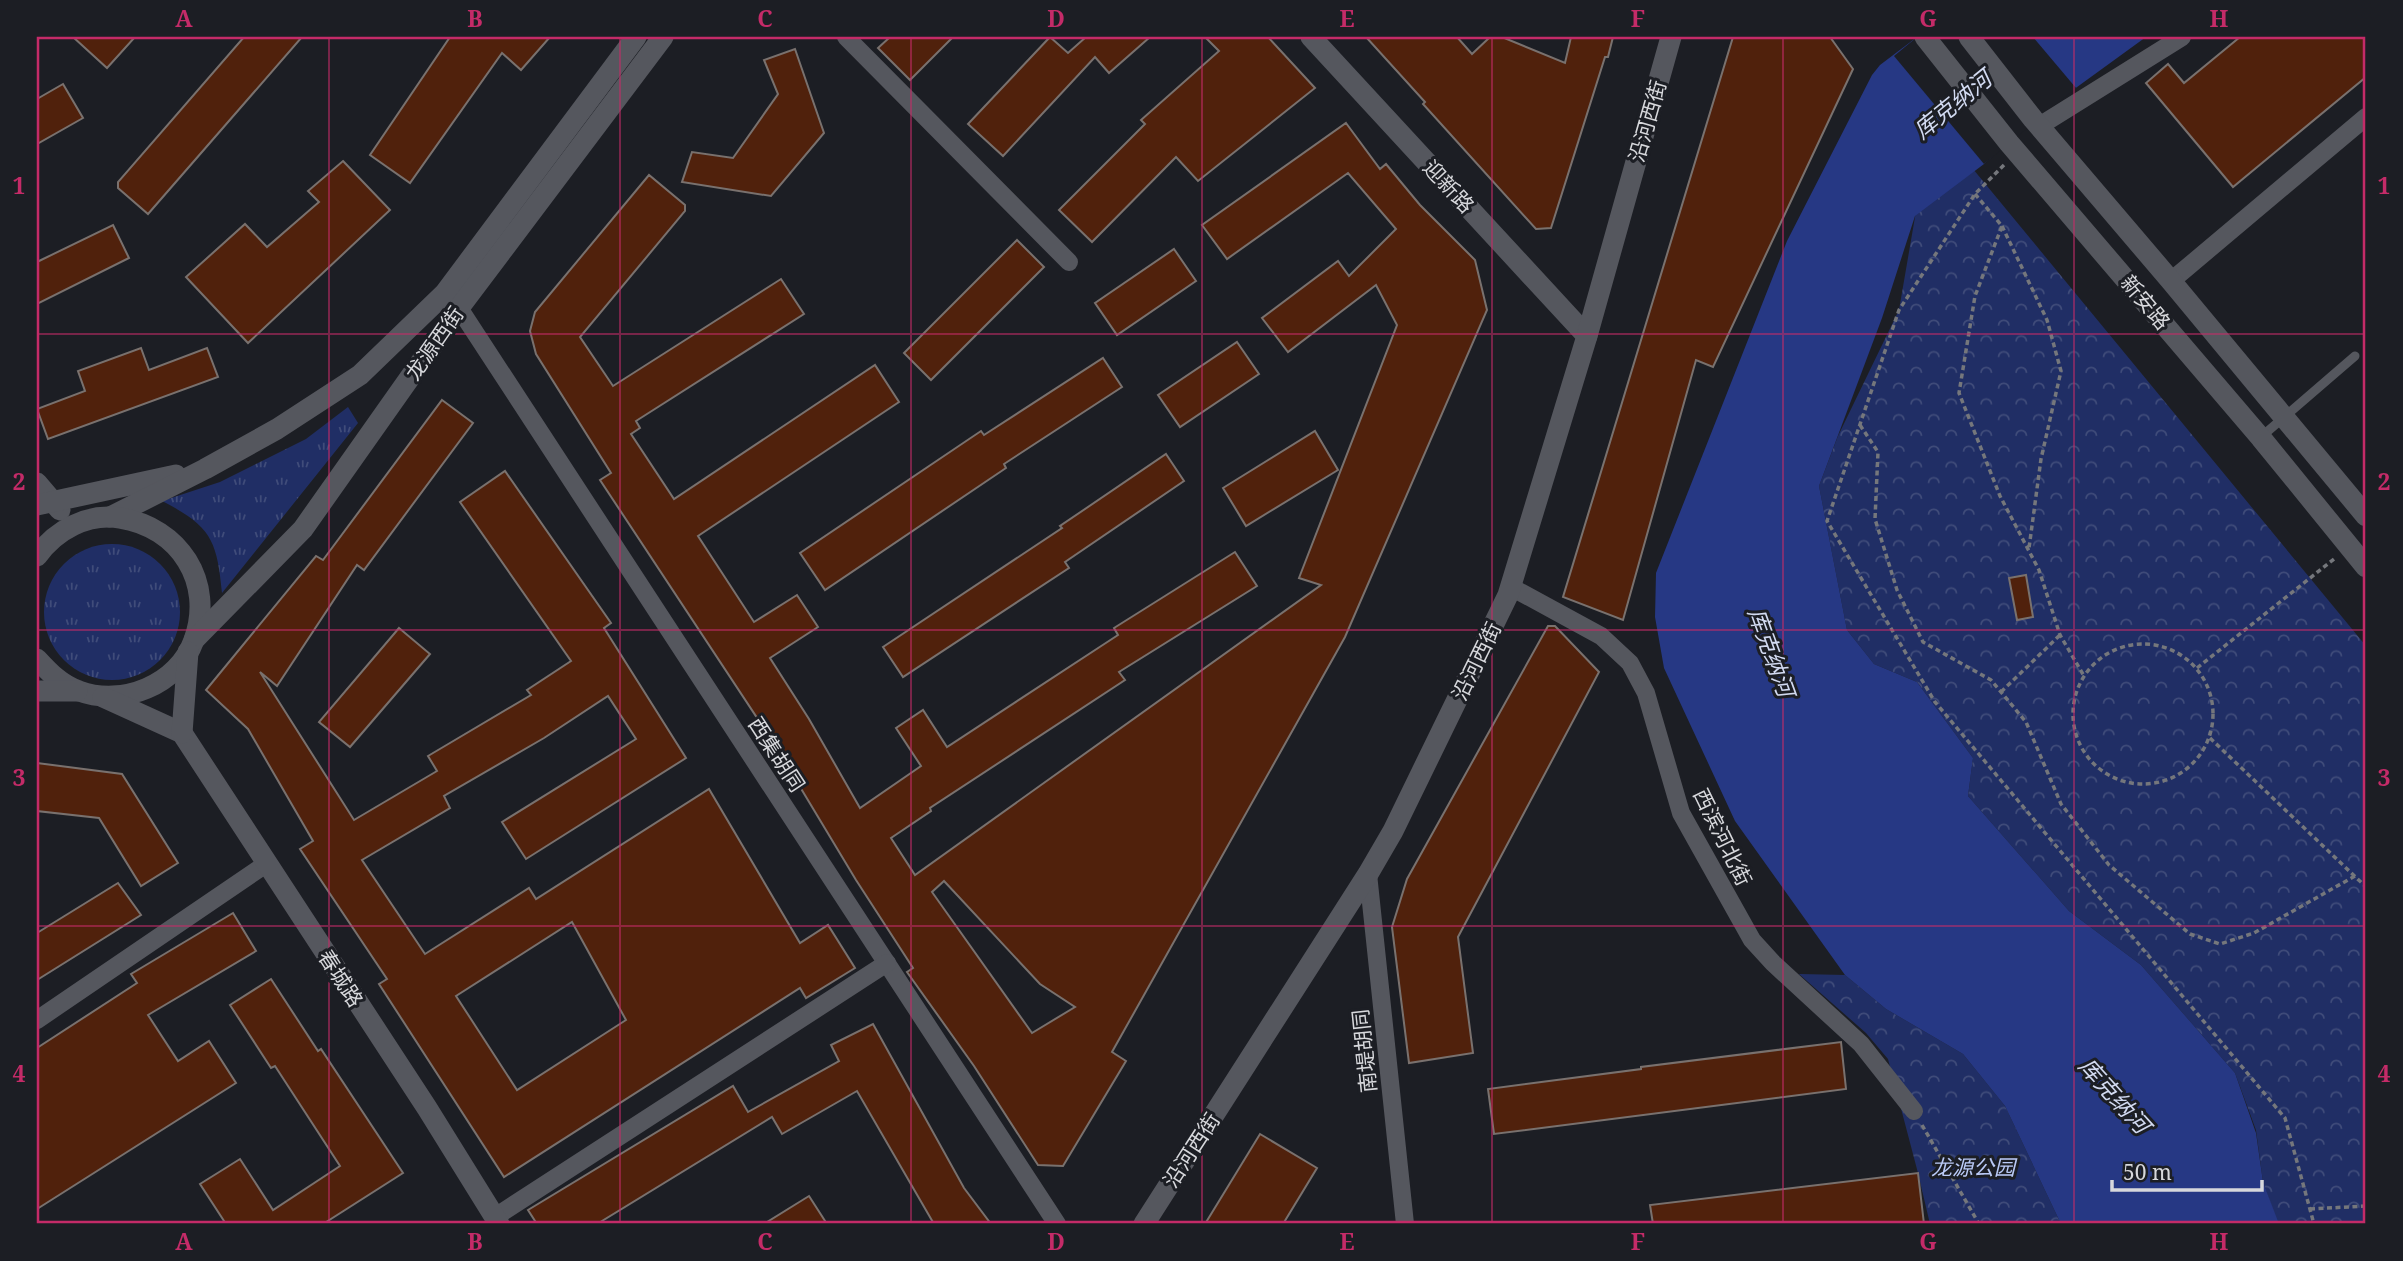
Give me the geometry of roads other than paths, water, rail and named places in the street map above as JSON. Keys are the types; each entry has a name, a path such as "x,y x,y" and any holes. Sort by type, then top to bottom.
{"main road":[{"name":"龙源西街","path":"110,517 277,429 360,374 444,293 636,37"},
{"name":"龙源西街","path":"103,697 128,695 152,687 172,672 191,646 303,529 459,308 663,37"},
{"name":"迎新路","path":"1311,37 1587,336"},
{"name":"沿河西街","path":"1144,1224 1393,831 1511,587 1587,336 1671,37"},
{"name":"新安路","path":"1925,37 2013,147 2261,438 2366,567"},
{"name":"新安路","path":"1969,37 2366,516"},
{"path":"45,503 205,469"},
{"path":"37,483 45,503 72,525"},
{"path":"37,691 78,691 103,697 182,733 191,646 201,612 197,583 185,556 165,535 139,521 110,517 91,519 72,525 39,548"},
{"path":"37,659 55,678 78,691"},
{"name":"春城路","path":"182,733 427,1108 497,1221"}],"street":[{"path":"846,37 1069,262"},
{"path":"2037,122 2182,37"},
{"path":"2171,281 2366,117"},
{"name":"西集胡同","path":"459,308 1057,1224"},
{"name":"西滨河北街","path":"1511,587 1601,636 1630,663 1646,693 1681,813 1752,940 1773,963 1861,1044 1914,1111"},
{"path":"37,1020 266,864"},
{"name":"南堤胡同","path":"1368,874 1405,1224"},
{"path":"497,1221 887,963"}],"lane":[{"path":"2261,438 2355,356"}],"water":[{"name":"库克纳河","path":"1917,37 2146,37 2033,119 1984,164 1915,216 1882,318 1819,486 1847,630 1874,664 1917,682 1973,758 1968,796 2069,911 2141,965 2235,1073 2256,1133 2263,1182 2279,1224 2061,1224 2005,1106 1963,1054 1886,1009 1845,975 1735,821 1664,668 1655,617 1656,573 1787,241 1872,75 1880,65"}],"park label":[{"name":"龙源公园","path":"1973,1167"}]}
